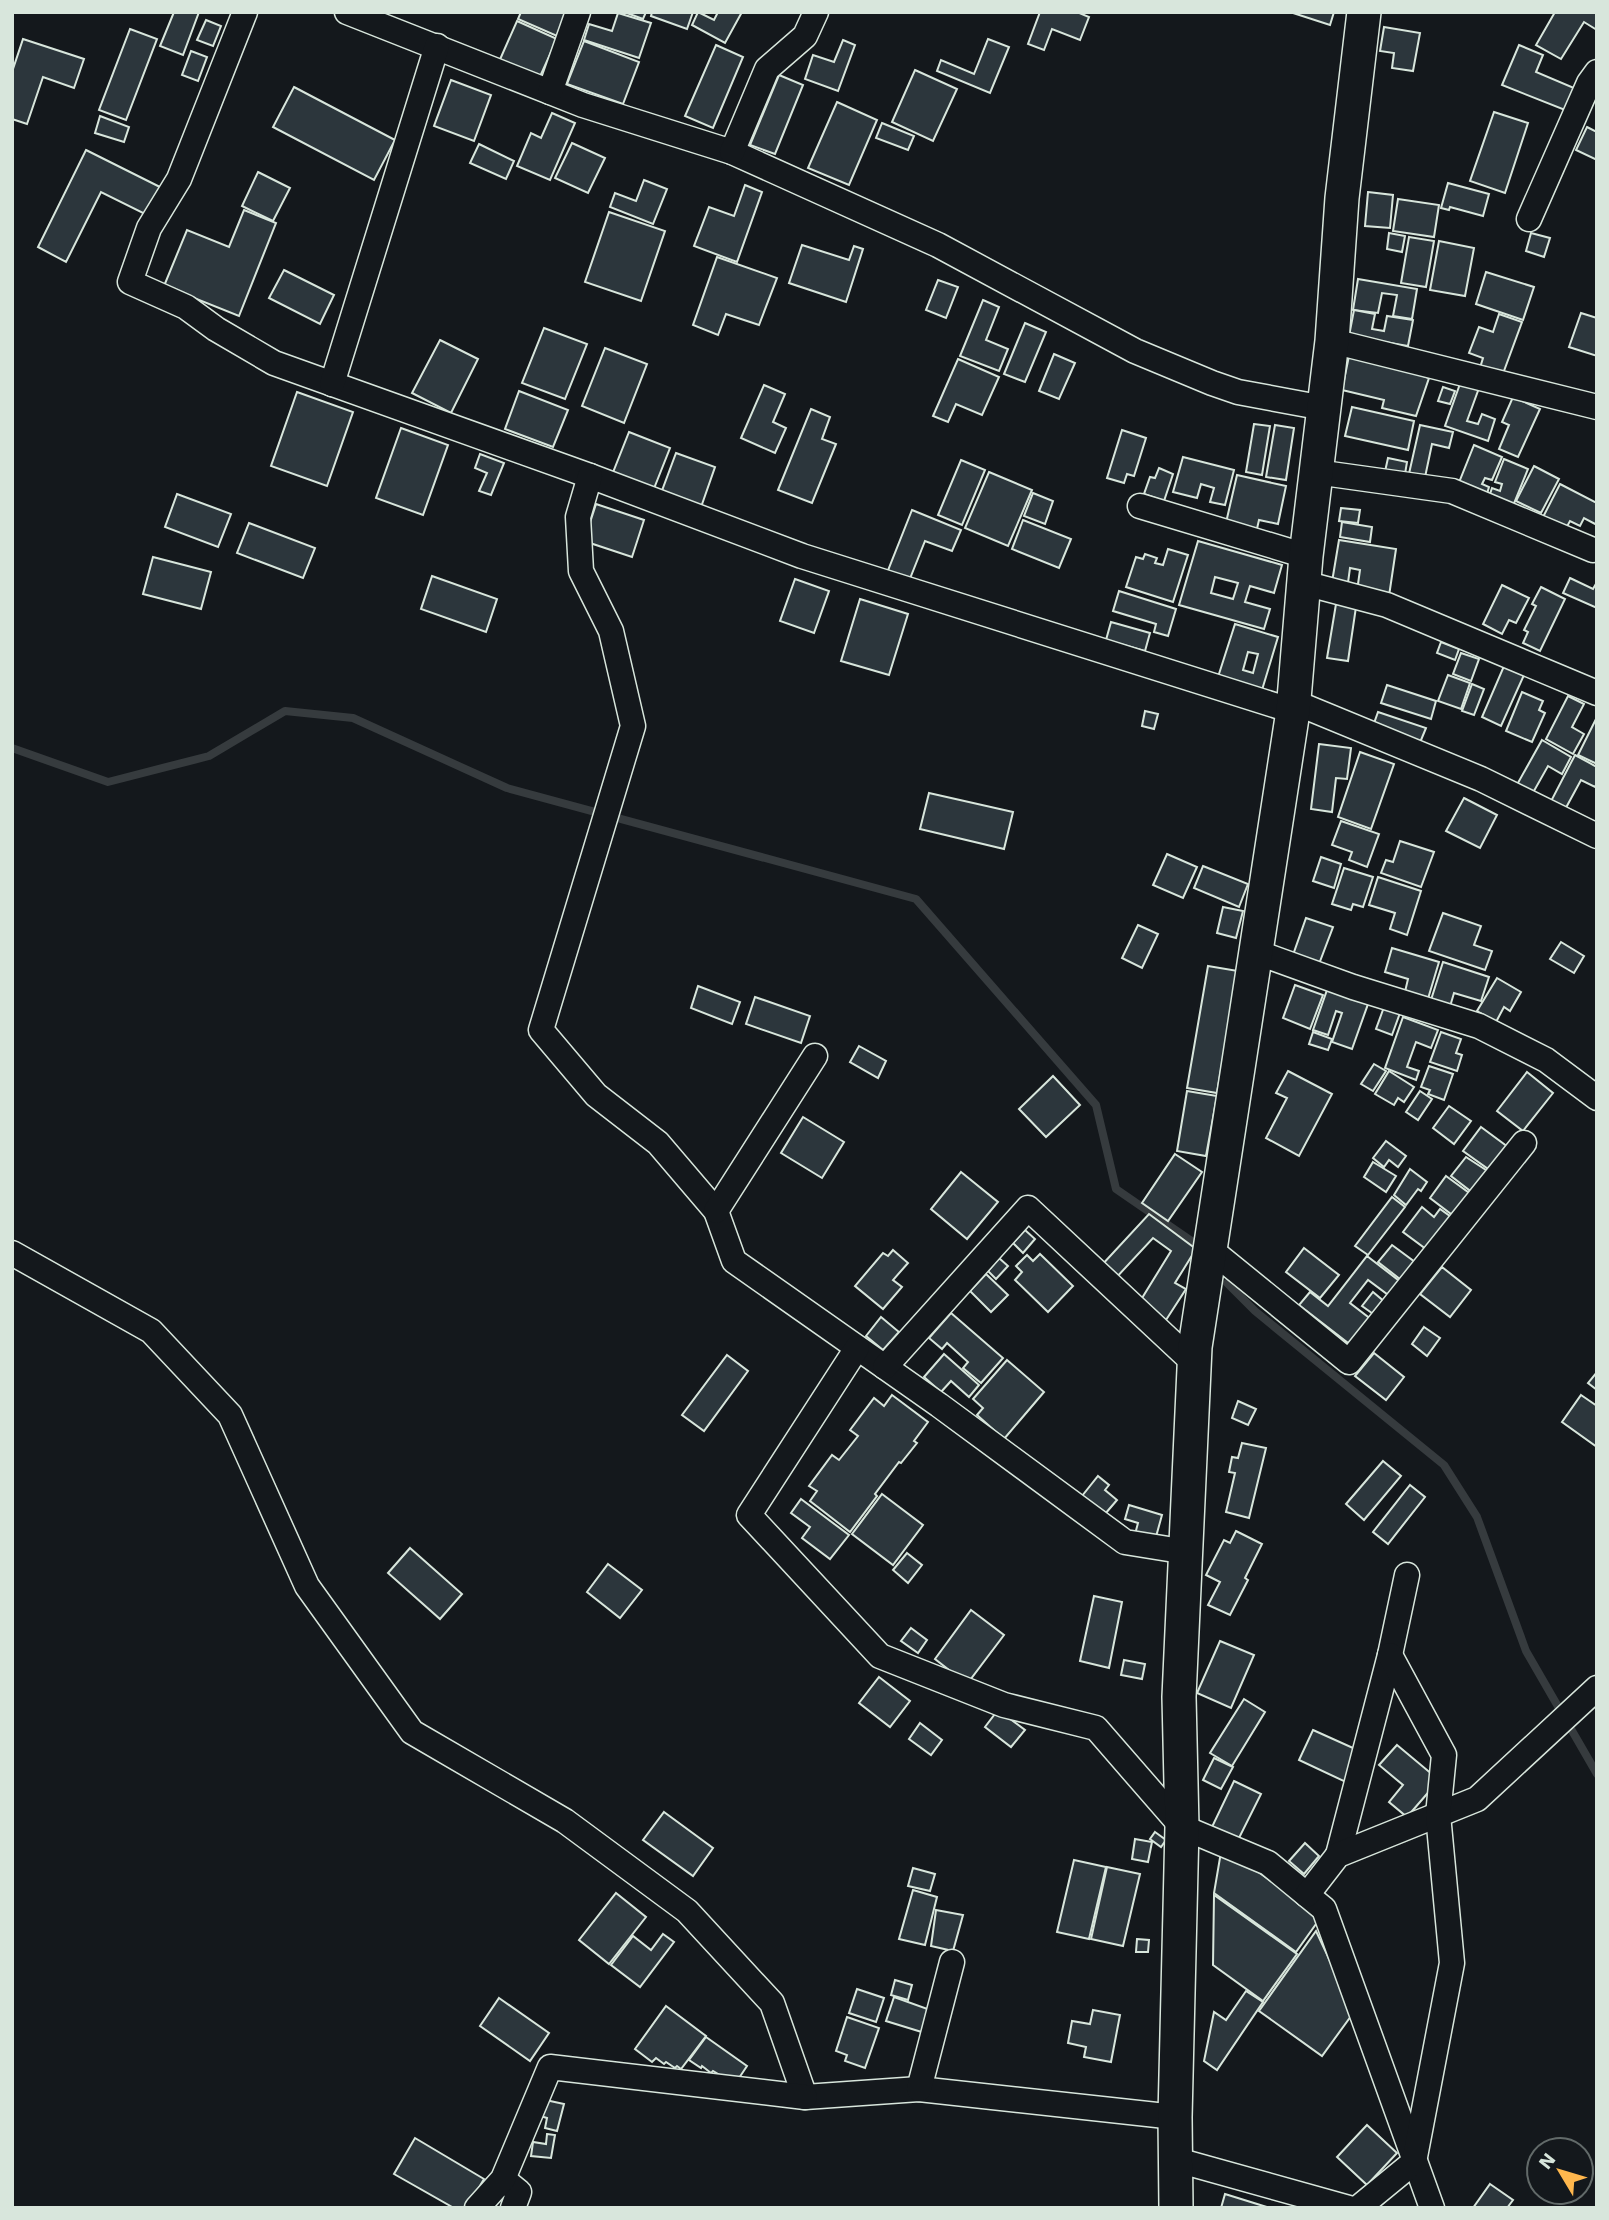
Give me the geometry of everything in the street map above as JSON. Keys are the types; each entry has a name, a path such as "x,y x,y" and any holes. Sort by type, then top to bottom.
{"street":[{"path":"245,12 179,179 149,228 130,282 186,307 216,329 274,363 590,476 802,556 1293,706 1481,779 1597,836"},
{"path":"347,12 583,105 732,152 938,245 1135,351 1238,392 1324,408"},
{"path":"550,92 579,12"},
{"path":"732,152 767,69 805,36 816,12"},
{"path":"1175,2208 1182,1827 1179,1697 1195,1347 1293,706 1305,570 1332,341 1342,198 1364,12"},
{"path":"332,384 437,46"},
{"path":"1529,219 1589,83 1597,72"},
{"path":"1332,341 1597,407"},
{"path":"1316,472 1452,491 1593,550"},
{"path":"590,476 578,517 581,571 611,631 633,726 541,1030 596,1095 658,1143 716,1211 734,1261 1125,1542 1187,1552"},
{"path":"1140,506 1305,570 1597,693"},
{"path":"1256,952 1353,987 1479,1026 1545,1060 1597,1098"},
{"path":"716,1211 815,1056"},
{"path":"1210,1249 1349,1362 1524,1143"},
{"path":"885,1367 1028,1208 1194,1363"},
{"path":"12,1253 151,1331 230,1415 307,1586 412,1732 565,1821 688,1911 772,2003 805,2097"},
{"path":"857,1348 749,1515 880,1656 1004,1705 1096,1728 1182,1827 1268,1863 1324,1909 1432,2208"},
{"path":"1307,1895 1338,1855 1390,1655 1407,1575"},
{"path":"1358,2208 1415,2162 1452,1963 1438,1815 1444,1755 1390,1655"},
{"path":"1338,1855 1477,1799 1597,1688"},
{"path":"919,2089 952,1962"},
{"path":"477,2208 503,2179 550,2067 805,2097 919,2089 1175,2118"},
{"path":"1177,2160 1349,2208"},
{"path":"503,2179 519,2192 513,2208"}],"building":[{"path":"174,12 199,12 183,55 160,46"},
{"path":"521,12 568,12 557,36 518,19"},
{"path":"624,12 646,12 643,19"},
{"path":"652,12 693,12 687,29 651,16"},
{"path":"698,12 714,20 718,12 742,12 725,43 692,25"},
{"path":"1040,12 1077,12 1089,17 1080,40 1052,29 1044,50 1028,44"},
{"path":"1290,12 1334,12 1330,25"},
{"path":"1555,12 1597,12 1597,30 1584,22 1561,59 1536,45"},
{"path":"618,13 651,23 639,58 584,40 589,24 612,31"},
{"path":"206,20 221,26 213,46 197,40"},
{"path":"517,21 557,39 538,81 498,64"},
{"path":"1384,27 1420,33 1413,71 1392,68 1394,53 1380,51"},
{"path":"130,29 157,39 126,120 99,110"},
{"path":"23,39 84,59 74,88 43,77 27,124 12,119 12,72"},
{"path":"988,39 1009,47 990,93 937,71 941,60 974,74"},
{"path":"843,40 855,45 838,91 805,79 813,55 834,62"},
{"path":"584,41 639,62 623,104 567,84"},
{"path":"716,45 743,57 713,128 685,116"},
{"path":"1519,45 1543,55 1536,72 1574,88 1565,110 1502,85"},
{"path":"191,51 207,57 198,81 182,75"},
{"path":"915,70 957,89 933,141 892,122"},
{"path":"779,75 803,85 775,154 750,145"},
{"path":"451,80 491,95 474,141 434,126"},
{"path":"294,87 395,140 374,180 273,127"},
{"path":"837,102 877,120 849,185 808,168"},
{"path":"1494,112 1528,123 1505,193 1470,181"},
{"path":"552,113 575,123 550,180 517,166 531,133 541,138"},
{"path":"100,116 129,127 124,142 95,133"},
{"path":"882,123 914,136 908,150 876,138"},
{"path":"1587,127 1597,132 1597,160 1576,150"},
{"path":"572,143 605,158 588,193 555,178"},
{"path":"479,144 514,161 506,179 470,163"},
{"path":"86,150 160,187 145,214 101,192 66,262 38,247"},
{"path":"258,172 290,188 273,221 242,206"},
{"path":"644,180 667,189 653,224 610,207 615,193 636,201"},
{"path":"1448,183 1489,194 1483,216 1450,207 1449,210 1441,208"},
{"path":"745,185 762,192 737,262 694,246 709,207 734,216"},
{"path":"1368,192 1393,195 1390,228 1365,226"},
{"path":"1398,199 1439,205 1434,237 1393,231"},
{"path":"244,210 276,223 239,316 164,286 187,230 229,247"},
{"path":"609,212 665,231 641,301 585,282"},
{"path":"1389,233 1405,236 1402,252 1387,249"},
{"path":"1531,233 1550,238 1544,257 1526,251"},
{"path":"1409,237 1434,241 1426,287 1401,283"},
{"path":"1439,241 1474,248 1465,296 1430,290"},
{"path":"802,245 849,260 854,246 863,249 846,302 789,283"},
{"path":"717,257 777,278 759,325 726,314 718,335 693,325"},
{"path":"284,270 334,295 320,324 269,298"},
{"path":"1486,272 1534,287 1523,320 1476,304"},
{"path":"1358,279 1417,289 1412,319 1393,316 1397,295 1382,293 1378,313 1353,310"},
{"path":"938,280 958,287 946,318 926,310"},
{"path":"983,300 999,307 986,340 1008,349 999,371 960,356"},
{"path":"1354,310 1375,314 1372,329 1384,331 1387,316 1413,320 1408,346 1349,336"},
{"path":"1581,313 1597,318 1597,356 1569,347"},
{"path":"1499,314 1522,322 1501,379 1479,371 1483,358 1469,353 1479,327 1493,332"},
{"path":"1025,323 1046,332 1025,382 1004,374"},
{"path":"544,328 587,344 565,399 522,383"},
{"path":"440,340 478,359 451,413 412,393"},
{"path":"605,348 647,364 624,423 582,406"},
{"path":"1350,351 1429,378 1416,416 1382,408 1384,400 1342,390"},
{"path":"1054,354 1075,363 1059,399 1039,391"},
{"path":"958,359 999,377 982,415 956,404 948,422 933,416"},
{"path":"1461,381 1479,388 1467,421 1478,424 1482,414 1495,419 1488,441 1445,426"},
{"path":"764,385 785,394 773,422 786,428 775,453 741,438"},
{"path":"1443,387 1455,391 1450,404 1438,401"},
{"path":"519,391 568,410 553,447 505,429"},
{"path":"297,392 353,412 327,486 271,466"},
{"path":"1513,397 1540,409 1518,457 1499,449 1509,425 1502,422"},
{"path":"1352,407 1414,421 1408,450 1345,436"},
{"path":"811,409 830,417 822,439 836,444 812,503 778,490"},
{"path":"1254,424 1270,426 1262,475 1246,472"},
{"path":"1275,425 1294,428 1286,480 1266,477"},
{"path":"1420,425 1453,432 1449,448 1432,444 1424,482 1408,478"},
{"path":"401,428 448,445 423,515 376,498"},
{"path":"1122,430 1146,438 1134,476 1127,474 1124,483 1107,478"},
{"path":"629,432 670,448 651,496 610,480"},
{"path":"1474,445 1502,457 1492,480 1485,478 1482,484 1489,487 1486,497 1458,485"},
{"path":"676,453 715,467 700,510 660,496"},
{"path":"480,454 504,463 491,495 479,491 487,473 475,468"},
{"path":"1183,457 1234,470 1225,505 1210,502 1214,488 1201,484 1197,498 1173,492"},
{"path":"1388,458 1407,462 1404,480 1384,476"},
{"path":"1504,459 1528,469 1513,506 1489,497 1492,488 1500,491 1502,484 1495,482"},
{"path":"961,460 985,470 962,525 938,515"},
{"path":"1534,466 1559,479 1541,513 1516,501"},
{"path":"1159,468 1173,474 1164,501 1144,494 1150,477 1155,478"},
{"path":"989,472 1032,490 1008,546 965,528"},
{"path":"1237,475 1286,486 1278,524 1259,520 1256,533 1225,527"},
{"path":"1560,484 1597,503 1597,525 1584,518 1580,526 1570,521 1565,530 1542,519"},
{"path":"1033,493 1053,501 1045,524 1024,516"},
{"path":"177,494 231,514 218,547 165,527"},
{"path":"596,504 644,520 632,557 584,541"},
{"path":"1341,508 1360,510 1358,523 1339,521"},
{"path":"912,510 961,530 952,551 925,541 909,581 887,573"},
{"path":"1023,520 1071,539 1059,568 1012,549"},
{"path":"1342,522 1372,527 1370,542 1340,537"},
{"path":"249,523 315,548 303,578 237,553"},
{"path":"1339,540 1396,549 1389,596 1357,591 1360,570 1350,568 1347,590 1331,588"},
{"path":"1198,541 1282,565 1274,593 1250,586 1245,602 1270,609 1264,629 1179,605","holes":["1215,577 1238,583 1233,599 1211,593"]},
{"path":"1168,549 1188,555 1173,602 1126,587 1136,557 1143,559 1145,554 1157,558 1155,563 1163,565"},
{"path":"153,557 211,572 201,609 143,594"},
{"path":"432,576 497,599 486,632 421,609"},
{"path":"1570,578 1593,589 1597,582 1597,608 1563,593"},
{"path":"795,579 829,591 814,633 780,621"},
{"path":"1502,585 1529,598 1516,623 1509,620 1502,634 1483,624"},
{"path":"1541,587 1565,599 1540,651 1523,643 1528,632 1524,630 1536,606 1532,604"},
{"path":"1119,591 1176,609 1168,636 1154,632 1156,624 1113,611"},
{"path":"860,599 908,614 889,675 841,661"},
{"path":"1336,604 1356,607 1348,661 1327,658"},
{"path":"1111,622 1150,633 1145,651 1106,640"},
{"path":"1235,624 1278,637 1262,690 1218,677","holes":["1248,652 1258,654 1253,673 1243,670"]},
{"path":"1441,642 1459,649 1455,660 1437,653"},
{"path":"1461,653 1479,659 1471,681 1453,674"},
{"path":"1504,666 1524,675 1501,726 1482,717"},
{"path":"1448,675 1470,683 1461,709 1438,701"},
{"path":"1472,684 1484,689 1474,715 1462,711"},
{"path":"1387,685 1436,701 1431,719 1381,703"},
{"path":"1522,692 1543,701 1539,710 1545,713 1532,742 1506,731"},
{"path":"1568,696 1584,704 1572,727 1584,734 1573,754 1546,739"},
{"path":"1145,711 1158,714 1154,729 1142,726"},
{"path":"1378,712 1426,728 1419,745 1372,729"},
{"path":"1597,717 1597,764 1578,755"},
{"path":"1542,740 1571,757 1562,774 1548,766 1530,798 1514,790"},
{"path":"1319,744 1351,748 1347,779 1336,778 1332,812 1311,809"},
{"path":"1360,752 1394,764 1371,829 1338,817"},
{"path":"1575,755 1597,767 1597,783 1595,787 1581,780 1562,815 1548,807"},
{"path":"929,793 1013,812 1004,849 920,829"},
{"path":"1464,798 1497,815 1480,848 1446,831"},
{"path":"1341,821 1379,834 1367,867 1349,860 1352,852 1332,845"},
{"path":"1400,841 1434,852 1421,887 1381,873 1386,860 1393,862"},
{"path":"1167,854 1197,867 1183,898 1153,885"},
{"path":"1321,857 1341,864 1334,888 1313,881"},
{"path":"1203,866 1248,884 1239,907 1194,888"},
{"path":"1344,868 1373,877 1363,907 1353,904 1351,910 1332,904"},
{"path":"1378,877 1421,891 1407,935 1390,929 1395,913 1369,905"},
{"path":"1223,907 1243,911 1236,938 1217,933"},
{"path":"1443,913 1481,926 1474,945 1492,951 1485,970 1429,951"},
{"path":"1306,918 1333,927 1319,964 1293,955"},
{"path":"1138,925 1158,934 1142,968 1122,958"},
{"path":"1561,942 1584,956 1574,973 1550,959"},
{"path":"1392,948 1439,962 1427,1002 1404,996 1408,979 1385,972"},
{"path":"1443,962 1489,977 1481,1001 1454,993 1449,1010 1430,1003"},
{"path":"1208,966 1238,971 1217,1093 1187,1088"},
{"path":"1497,978 1521,992 1510,1011 1504,1007 1496,1022 1477,1011"},
{"path":"1295,985 1323,995 1310,1029 1283,1018"},
{"path":"698,986 740,1002 732,1024 691,1008"},
{"path":"1327,990 1368,1004 1352,1049 1332,1042 1342,1013 1336,1011 1328,1035 1313,1030"},
{"path":"755,997 810,1016 801,1043 746,1024"},
{"path":"1384,1007 1400,1013 1392,1035 1376,1029"},
{"path":"1403,1017 1438,1030 1431,1048 1416,1042 1407,1067 1419,1071 1416,1080 1385,1068"},
{"path":"1313,1032 1332,1039 1328,1050 1309,1044"},
{"path":"1441,1032 1461,1039 1456,1053 1462,1055 1457,1071 1430,1062"},
{"path":"859,1046 886,1061 878,1078 850,1062"},
{"path":"1374,1064 1386,1071 1373,1091 1361,1084"},
{"path":"1429,1066 1453,1074 1444,1100 1428,1094 1430,1090 1421,1087"},
{"path":"1288,1071 1332,1094 1299,1156 1266,1138 1287,1098 1276,1093"},
{"path":"1389,1071 1414,1087 1404,1102 1398,1098 1394,1105 1375,1094"},
{"path":"1527,1072 1553,1093 1523,1131 1497,1111"},
{"path":"1053,1076 1080,1105 1046,1137 1019,1109"},
{"path":"1187,1091 1217,1096 1206,1156 1177,1151"},
{"path":"1420,1091 1432,1099 1418,1120 1406,1112"},
{"path":"1449,1106 1471,1121 1454,1144 1433,1128"},
{"path":"803,1117 844,1142 822,1178 781,1153"},
{"path":"1481,1127 1508,1147 1491,1171 1463,1151"},
{"path":"1386,1141 1406,1156 1398,1167 1389,1160 1384,1167 1373,1158"},
{"path":"1175,1154 1202,1172 1168,1221 1142,1203"},
{"path":"1466,1157 1489,1172 1473,1193 1451,1176"},
{"path":"1373,1162 1396,1176 1386,1192 1364,1177"},
{"path":"1410,1169 1427,1182 1406,1205 1394,1195"},
{"path":"961,1172 998,1202 967,1239 931,1209"},
{"path":"1446,1176 1472,1195 1455,1217 1430,1198"},
{"path":"1392,1197 1405,1207 1368,1255 1355,1246"},
{"path":"1422,1207 1434,1217 1440,1209 1454,1219 1430,1252 1403,1232"},
{"path":"1149,1214 1196,1249 1175,1283 1186,1289 1166,1320 1139,1303 1171,1251 1153,1238 1114,1280 1100,1267"},
{"path":"1025,1230 1035,1239 1023,1253 1013,1243"},
{"path":"1392,1245 1419,1265 1405,1283 1378,1262"},
{"path":"1304,1248 1339,1275 1320,1298 1286,1272"},
{"path":"893,1250 908,1263 893,1280 902,1287 883,1309 855,1286 883,1253 888,1256"},
{"path":"1040,1254 1073,1286 1048,1312 1015,1280 1022,1272 1016,1266 1027,1255 1033,1261"},
{"path":"1367,1256 1402,1283 1391,1297 1368,1280 1350,1303 1372,1320 1352,1346 1299,1305 1310,1292 1328,1306"},
{"path":"999,1258 1008,1266 996,1279 988,1271"},
{"path":"1442,1267 1471,1290 1450,1317 1420,1294"},
{"path":"986,1274 1008,1295 991,1312 970,1291"},
{"path":"1373,1292 1386,1303 1376,1316 1362,1306"},
{"path":"951,1313 1003,1358 981,1383 963,1368 968,1362 947,1343 942,1349 929,1338"},
{"path":"881,1317 899,1332 883,1350 866,1336"},
{"path":"1424,1327 1440,1338 1427,1356 1412,1344"},
{"path":"1374,1353 1404,1377 1386,1400 1355,1376"},
{"path":"944,1354 979,1385 969,1397 951,1381 941,1392 924,1377"},
{"path":"727,1355 748,1371 704,1431 682,1415"},
{"path":"1007,1360 1044,1392 1004,1439 977,1415 983,1408 973,1399"},
{"path":"1597,1372 1597,1390 1588,1383"},
{"path":"892,1395 928,1422 914,1441 917,1443 901,1463 899,1462 850,1532 810,1501 817,1491 809,1486 832,1455 839,1460 858,1436 850,1430 874,1398 884,1406"},
{"path":"1581,1395 1597,1406 1597,1447 1562,1422"},
{"path":"1238,1401 1256,1409 1248,1425 1232,1418"},
{"path":"1242,1443 1266,1448 1249,1518 1226,1512 1235,1473 1229,1472 1232,1457 1238,1458"},
{"path":"1383,1461 1401,1476 1364,1520 1346,1504"},
{"path":"1098,1476 1109,1485 1105,1490 1117,1500 1105,1514 1082,1496"},
{"path":"1410,1485 1425,1497 1388,1544 1373,1532"},
{"path":"882,1494 923,1525 893,1565 852,1534"},
{"path":"801,1499 849,1535 830,1559 802,1538 810,1527 791,1513"},
{"path":"1129,1505 1162,1515 1154,1544 1134,1538 1138,1523 1125,1519"},
{"path":"1236,1531 1262,1544 1230,1615 1208,1605 1220,1582 1206,1575 1224,1540 1230,1543"},
{"path":"410,1548 462,1594 440,1619 388,1573"},
{"path":"907,1553 922,1565 908,1583 893,1570"},
{"path":"608,1564 642,1590 620,1618 587,1592"},
{"path":"1094,1596 1122,1602 1109,1668 1080,1661"},
{"path":"971,1610 1004,1635 967,1684 935,1659"},
{"path":"911,1628 927,1640 918,1653 901,1641"},
{"path":"1220,1641 1254,1655 1231,1708 1197,1693"},
{"path":"1124,1660 1145,1664 1142,1679 1121,1675"},
{"path":"879,1677 910,1701 890,1727 859,1703"},
{"path":"1244,1699 1265,1712 1232,1766 1210,1753"},
{"path":"998,1710 1025,1730 1011,1747 985,1727"},
{"path":"920,1723 942,1740 931,1755 909,1739"},
{"path":"1313,1730 1362,1752 1348,1783 1299,1760"},
{"path":"1397,1745 1439,1780 1407,1817 1389,1802 1403,1785 1379,1765"},
{"path":"1214,1758 1233,1767 1221,1789 1203,1780"},
{"path":"1234,1781 1261,1794 1237,1842 1211,1829"},
{"path":"664,1812 713,1848 693,1876 643,1840"},
{"path":"1155,1832 1166,1840 1161,1847 1150,1839"},
{"path":"1135,1839 1152,1842 1148,1862 1132,1859"},
{"path":"1305,1843 1319,1856 1304,1874 1289,1861"},
{"path":"1222,1846 1321,1917 1296,1952 1214,1893"},
{"path":"1074,1860 1106,1867 1089,1939 1057,1932"},
{"path":"1107,1867 1140,1874 1123,1946 1091,1939"},
{"path":"913,1868 935,1874 930,1891 908,1886"},
{"path":"913,1890 937,1897 925,1945 899,1939"},
{"path":"616,1893 646,1917 609,1964 579,1940"},
{"path":"1214,1895 1297,1954 1263,2001 1213,1965"},
{"path":"936,1910 963,1915 953,1951 931,1946"},
{"path":"1316,1931 1354,2012 1322,2056 1259,2011"},
{"path":"663,1934 674,1942 640,1987 611,1965 633,1936 651,1950"},
{"path":"1137,1939 1149,1940 1148,1952 1136,1952"},
{"path":"895,1980 912,1985 908,2000 891,1995"},
{"path":"857,1989 884,1998 876,2022 849,2013"},
{"path":"1246,1991 1263,2002 1217,2070 1204,2061 1214,2012 1226,2020"},
{"path":"894,1997 936,2012 928,2034 886,2021"},
{"path":"499,1998 549,2033 530,2061 480,2026"},
{"path":"666,2006 706,2036 681,2069 666,2062 664,2064 656,2058 652,2062 635,2049"},
{"path":"1093,2010 1120,2015 1111,2062 1084,2057 1086,2047 1068,2043 1072,2021 1090,2024"},
{"path":"847,2017 879,2028 865,2068 845,2061 847,2055 836,2051"},
{"path":"706,2037 747,2066 735,2084 689,2060"},
{"path":"541,2099 564,2104 557,2131 545,2128 547,2118 537,2115"},
{"path":"1367,2125 1397,2153 1367,2185 1337,2157"},
{"path":"547,2134 555,2135 551,2158 531,2156 533,2142 546,2144"},
{"path":"415,2138 484,2179 467,2208 454,2208 394,2174"},
{"path":"1490,2184 1513,2200 1507,2208 1473,2208"},
{"path":"1225,2194 1270,2208 1221,2208"}],"waterway":[{"path":"12,748 108,782 209,756 285,711 353,718 507,788 916,899 1096,1105 1116,1189 1193,1242"},
{"path":"1227,1283 1255,1311 1444,1465 1477,1517 1526,1651 1597,1774"}]}
